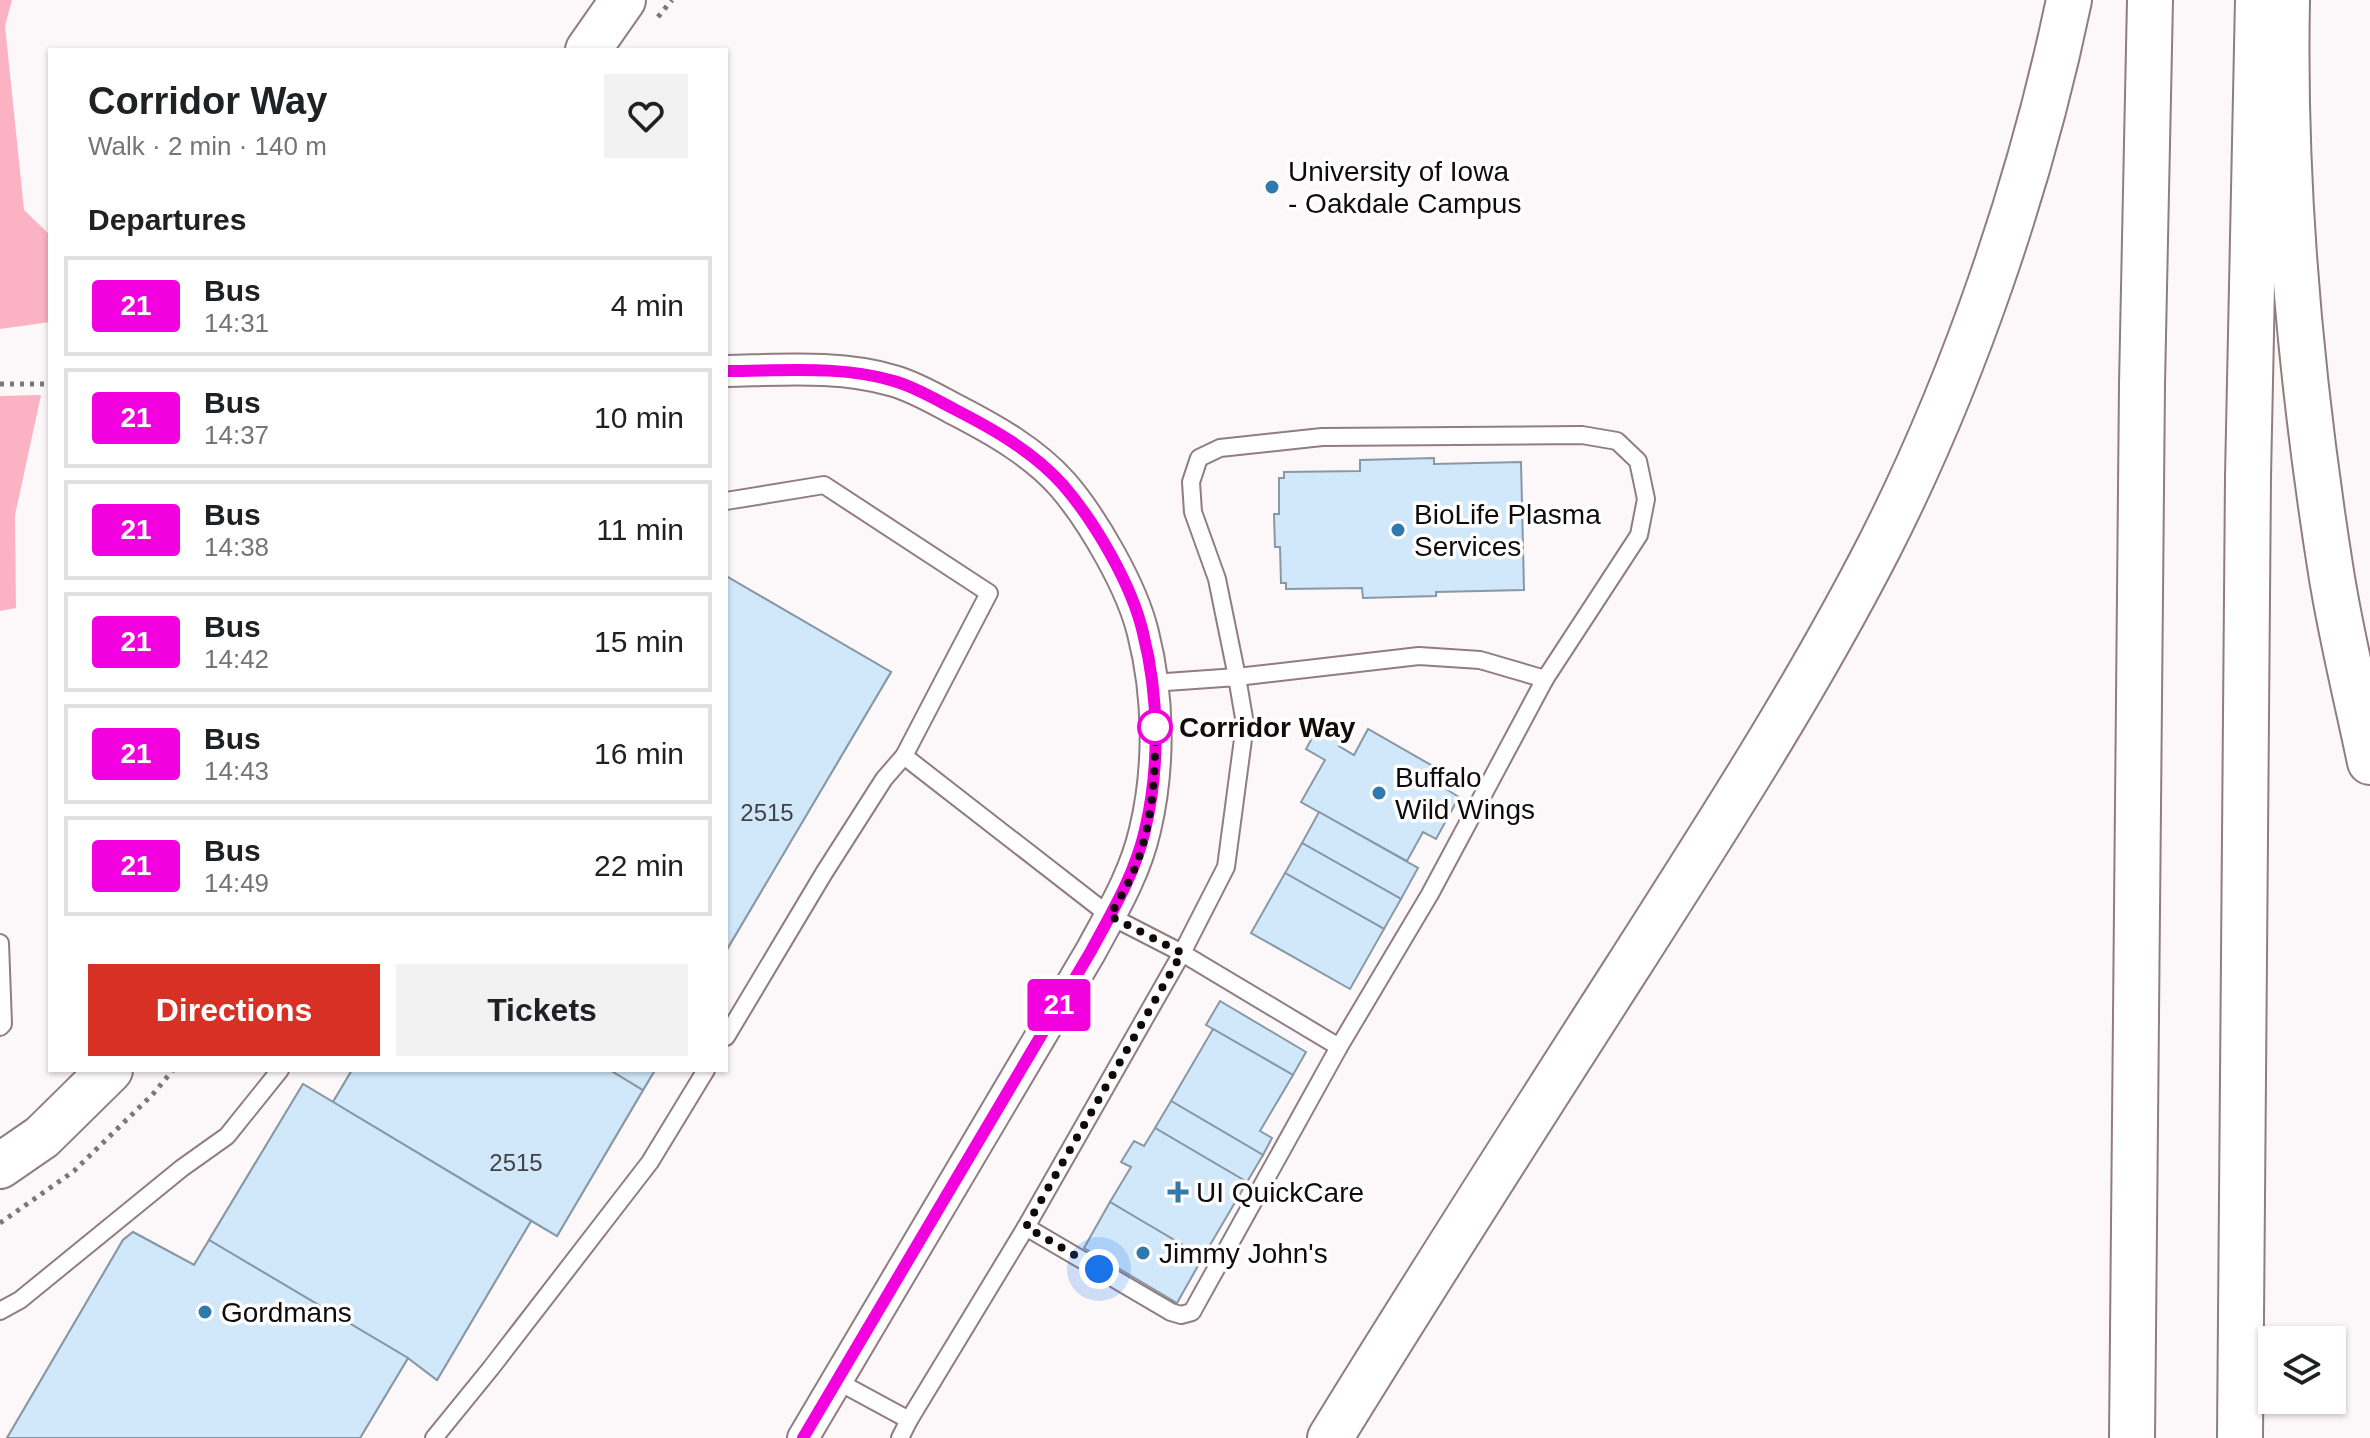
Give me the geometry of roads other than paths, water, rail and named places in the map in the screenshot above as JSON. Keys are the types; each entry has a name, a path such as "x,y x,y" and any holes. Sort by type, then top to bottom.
{"main road":[{"path":"589,48 623,0"},
{"path":"1330,1438 1800,693 1880,544 1934,426 1986,294 2026,172 2058,54 2069,0"},
{"path":"2132,1438 2141,413 2150,0"},
{"path":"2240,1438 2248,445 2258,0"},
{"path":"2287,0 2287,143 2293,267 2308,409 2331,575 2370,762"},
{"path":"0,1166 42,1137 108,1072"}],"street":[{"path":"728,371 857,373 896,381 985,425 1027,452 1062,484 1100,540 1125,587 1143,631 1152,683 1154,780 1145,830 1132,875 803,1438"}],"lane":[{"path":"900,1438 1026,1227 1182,953 1226,867 1245,724 1217,579 1193,512 1191,482 1199,458 1220,448 1322,437 1582,435 1617,441 1638,461 1644,481 1646,499 1639,535 1545,679 1430,894 1339,1047 1192,1312 1181,1315 1171,1312 1026,1227"},
{"path":"728,501 824,485 989,593 904,756 884,779 824,873 728,1034"},
{"path":"1152,683 1237,677 1419,656 1480,660 1545,679"},
{"path":"904,756 1110,916 1182,953 1339,1047"},
{"path":"0,943 3,1024 0,1027"},
{"path":"0,1311 20,1300 182,1168 227,1136 278,1072"},
{"path":"434,1438 650,1162 705,1072"},
{"path":"837,1381 909,1420"}],"place":[{"name":"University of Iowa - Oakdale Campus","path":"1272,187"},
{"name":"BioLife Plasma Services","path":"1398,530"},
{"name":"Corridor Way","path":"1155,727"},
{"name":"Buffalo Wild Wings","path":"1379,793"},
{"name":"UI QuickCare","path":"1178,1192"},
{"name":"Jimmy John's","path":"1143,1253"},
{"name":"Gordmans","path":"205,1312"}]}
